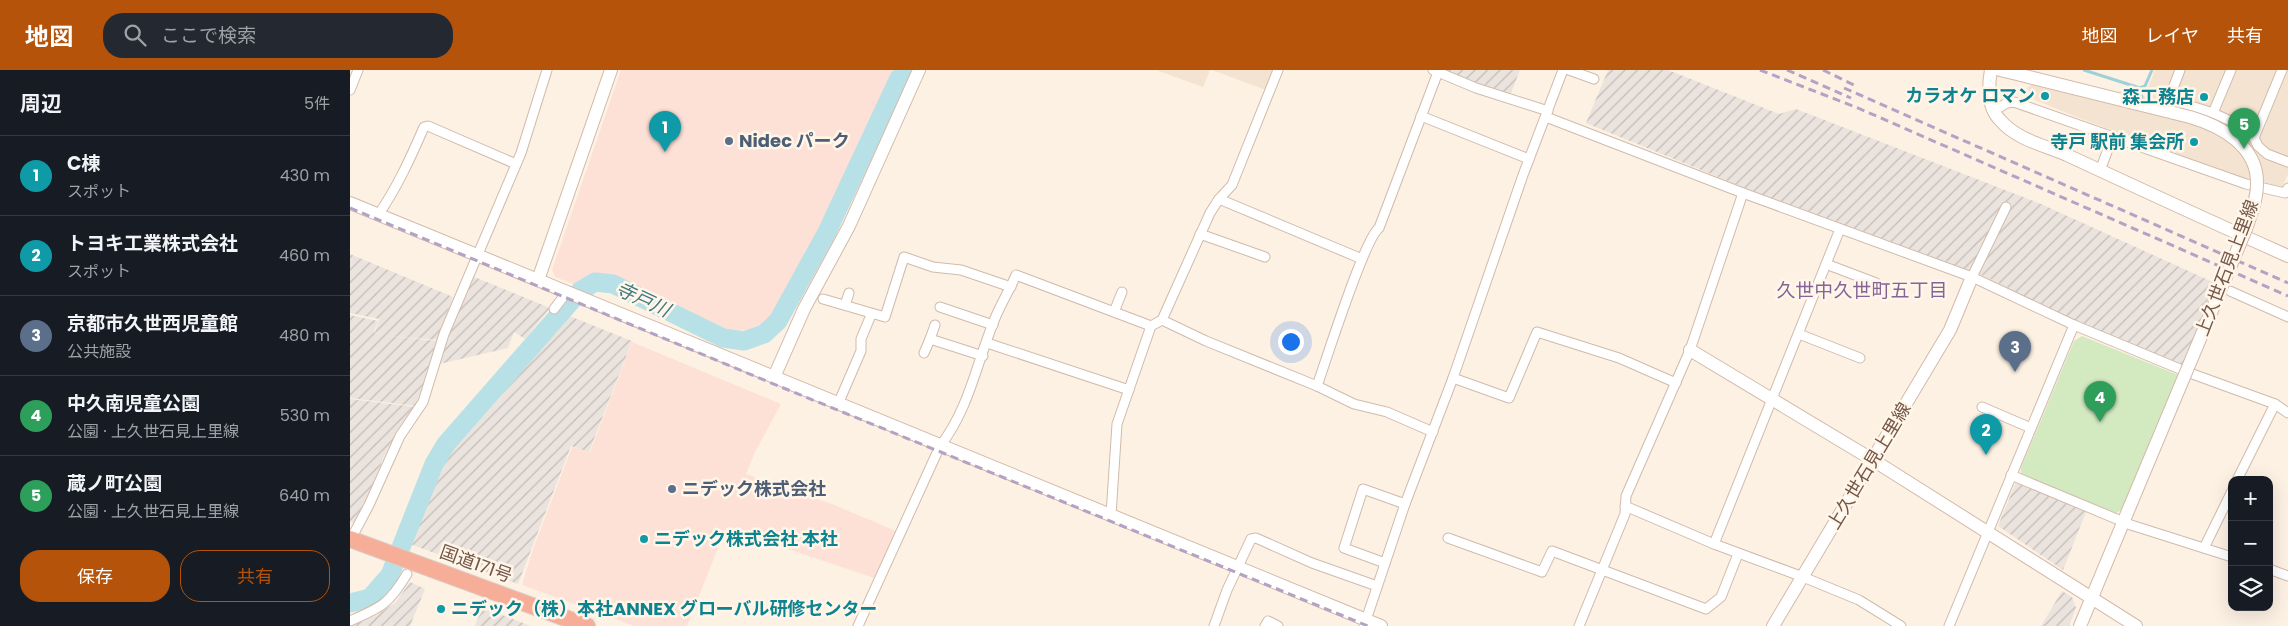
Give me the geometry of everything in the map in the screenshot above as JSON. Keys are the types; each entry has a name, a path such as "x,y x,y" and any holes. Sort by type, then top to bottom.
{"highway":[{"name":"国道171号","path":"350,539 401,562 587,626"}],"street":[{"path":"350,90 358,70"},
{"path":"350,539 369,505 400,436 423,402 444,334 516,164 547,70"},
{"path":"538,280 611,70"},
{"path":"774,377 804,309 849,226 919,70"},
{"path":"1111,515 1117,424 1151,326 1162,320 1200,234 1219,199 1232,185 1278,70"},
{"path":"1365,623 1406,504 1563,70"},
{"path":"1569,70 1594,79"},
{"path":"1991,70 1989,96 1993,111 1999,120 2025,138 2288,256"},
{"name":"上久世石見上里線","path":"2000,70 2217,125 2228,132 2244,148 2252,160 2256,175 2257,184 2254,206 2246,229 2080,626"},
{"path":"2180,70 2169,99 2213,113 2235,123 2254,138 2258,146 2267,154 2288,162"},
{"path":"2213,113 2231,70"},
{"path":"2254,138 2282,70"},
{"path":"1317,386 1362,258 1374,231 1378,228 1421,116 1435,71 1743,193 1972,277 2074,326 2274,404 2288,413"},
{"path":"1993,111 2006,103 2014,102 2246,184 2278,193 2285,193 2288,188"},
{"path":"1421,116 1530,159"},
{"path":"378,215 410,158 424,127 428,126 516,164"},
{"path":"2100,171 2112,138"},
{"path":"1579,626 1625,514 1626,496 1690,350 1743,193"},
{"path":"1219,199 1362,258"},
{"path":"350,204 1111,515 1365,623 1381,626"},
{"path":"1972,277 2006,207"},
{"path":"1714,544 1840,229"},
{"path":"1200,234 1265,258"},
{"path":"823,299 885,317 904,257 933,267 961,270 1010,287"},
{"path":"1826,264 1876,283"},
{"path":"858,626 940,446 949,436 972,389 993,325 1016,275 1151,326"},
{"name":"上久世石見上里線","path":"1773,626 1950,330 1972,277"},
{"path":"2230,291 2288,317"},
{"path":"1114,312 1122,292"},
{"path":"845,305 849,293"},
{"path":"554,309 573,294"},
{"path":"940,307 993,325"},
{"path":"838,404 861,351 861,338 872,314"},
{"path":"1162,320 1206,341 1317,386 1354,404 1387,412 1433,432"},
{"path":"924,352 935,325"},
{"path":"1949,626 2074,326"},
{"path":"1453,378 1509,398 1537,332 1619,358 1676,383"},
{"path":"1799,334 1860,358"},
{"path":"930,339 983,356"},
{"path":"987,343 1129,390"},
{"path":"1690,350 1873,460 2136,626"},
{"path":"2239,476 2274,404"},
{"path":"1982,407 2031,428"},
{"path":"2011,475 2124,522 2228,556"},
{"path":"1385,563 1344,548 1363,489 1406,504"},
{"path":"2204,548 2228,499"},
{"path":"1625,506 1738,554 1803,577 1859,600 1901,626"},
{"path":"1214,626 1227,590 1251,539 1256,538 1312,563 1377,586"},
{"path":"1448,538 1542,572 1552,551 1706,609 1721,598 1738,554"},
{"path":"350,621 384,604 394,595 401,562"},
{"path":"2273,570 2288,576"},
{"path":"1265,626 1268,621 1278,626"}],"shaded area":[{"name":"Nidec パーク","path":"621,70 896,70 890,75 832,206 771,317 754,330 726,331 617,277 602,274 587,278 576,285 555,277 552,270"},
{"path":"1156,70 1210,70 1203,87"},
{"path":"1212,70 1274,70 1266,90"},
{"path":"1440,70 1520,70 1510,96"},
{"path":"1608,70 1668,70 1779,114 1796,109 2041,204 2217,284 2183,367 2093,330 1982,275 1755,192 1586,123"},
{"path":"2155,70 2288,70 2288,174 2281,190 2220,171 2077,117 2035,100 2027,88 2035,81 2139,111"},
{"path":"350,254 453,297 437,340 387,336 437,341 416,406 350,398 350,315 378,321 374,332 386,336 375,332 379,319 350,313"},
{"path":"472,276 550,308 525,339 514,332 508,348 435,365"},
{"path":"567,315 632,341 589,452 571,446 518,584 410,544 445,458"},
{"name":"ニデック株式会社","path":"632,342 781,404 755,452 746,474 832,504 896,531 874,578 726,528 687,626 634,626 522,585 533,549 572,447 590,452"},
{"path":"350,399 416,407 397,432 384,456 362,512 354,523 350,522"},
{"path":"2016,482 2086,512 2063,570 1998,526"},
{"path":"410,582 425,589 410,626 350,626 377,615 396,602"},
{"path":"2062,591 2072,597 2076,608 2069,626 2041,626"},
{"path":"482,607 510,618 531,626 475,626"}],"green space":[{"path":"2082,336 2178,375 2123,510 2116,513 2021,475 2021,468 2074,341"}],"waterway":[{"name":"寺戸川","path":"350,603 370,598 390,575 434,464 446,444 580,291 595,282 613,284 723,338 744,341 764,334 778,321 827,232 899,78 912,70"},
{"path":"2084,70 2140,88 2145,86 2152,70"},
{"path":"2140,88 2142,97"}],"railway":[{"path":"1760,70 1858,108 2288,296"},
{"path":"1787,70 1851,98"},
{"path":"1823,70 1856,86"},
{"path":"1844,88 2288,283"},
{"path":"350,208 781,387 1368,626"}],"place":[{"name":"カラオケ ロマン","path":"2045,96"},
{"name":"森工務店","path":"2204,97"},
{"name":"Nidec パーク","path":"729,141"},
{"name":"寺戸 駅前 集会所","path":"2194,142"},
{"name":"蔵ノ町公園","path":"2244,149"},
{"name":"C棟","path":"665,152"},
{"name":"京都市久世西児童館","path":"2015,372"},
{"name":"中久南児童公園","path":"2100,422"},
{"name":"トヨキ工業株式会社","path":"1986,455"},
{"name":"ニデック株式会社","path":"672,489"},
{"name":"ニデック株式会社 本社","path":"644,539"},
{"name":"ニデック（株）本社ANNEX グローバル研修センター","path":"441,609"}],"district":[{"name":"久世中久世町五丁目","path":"1862,290"}]}
